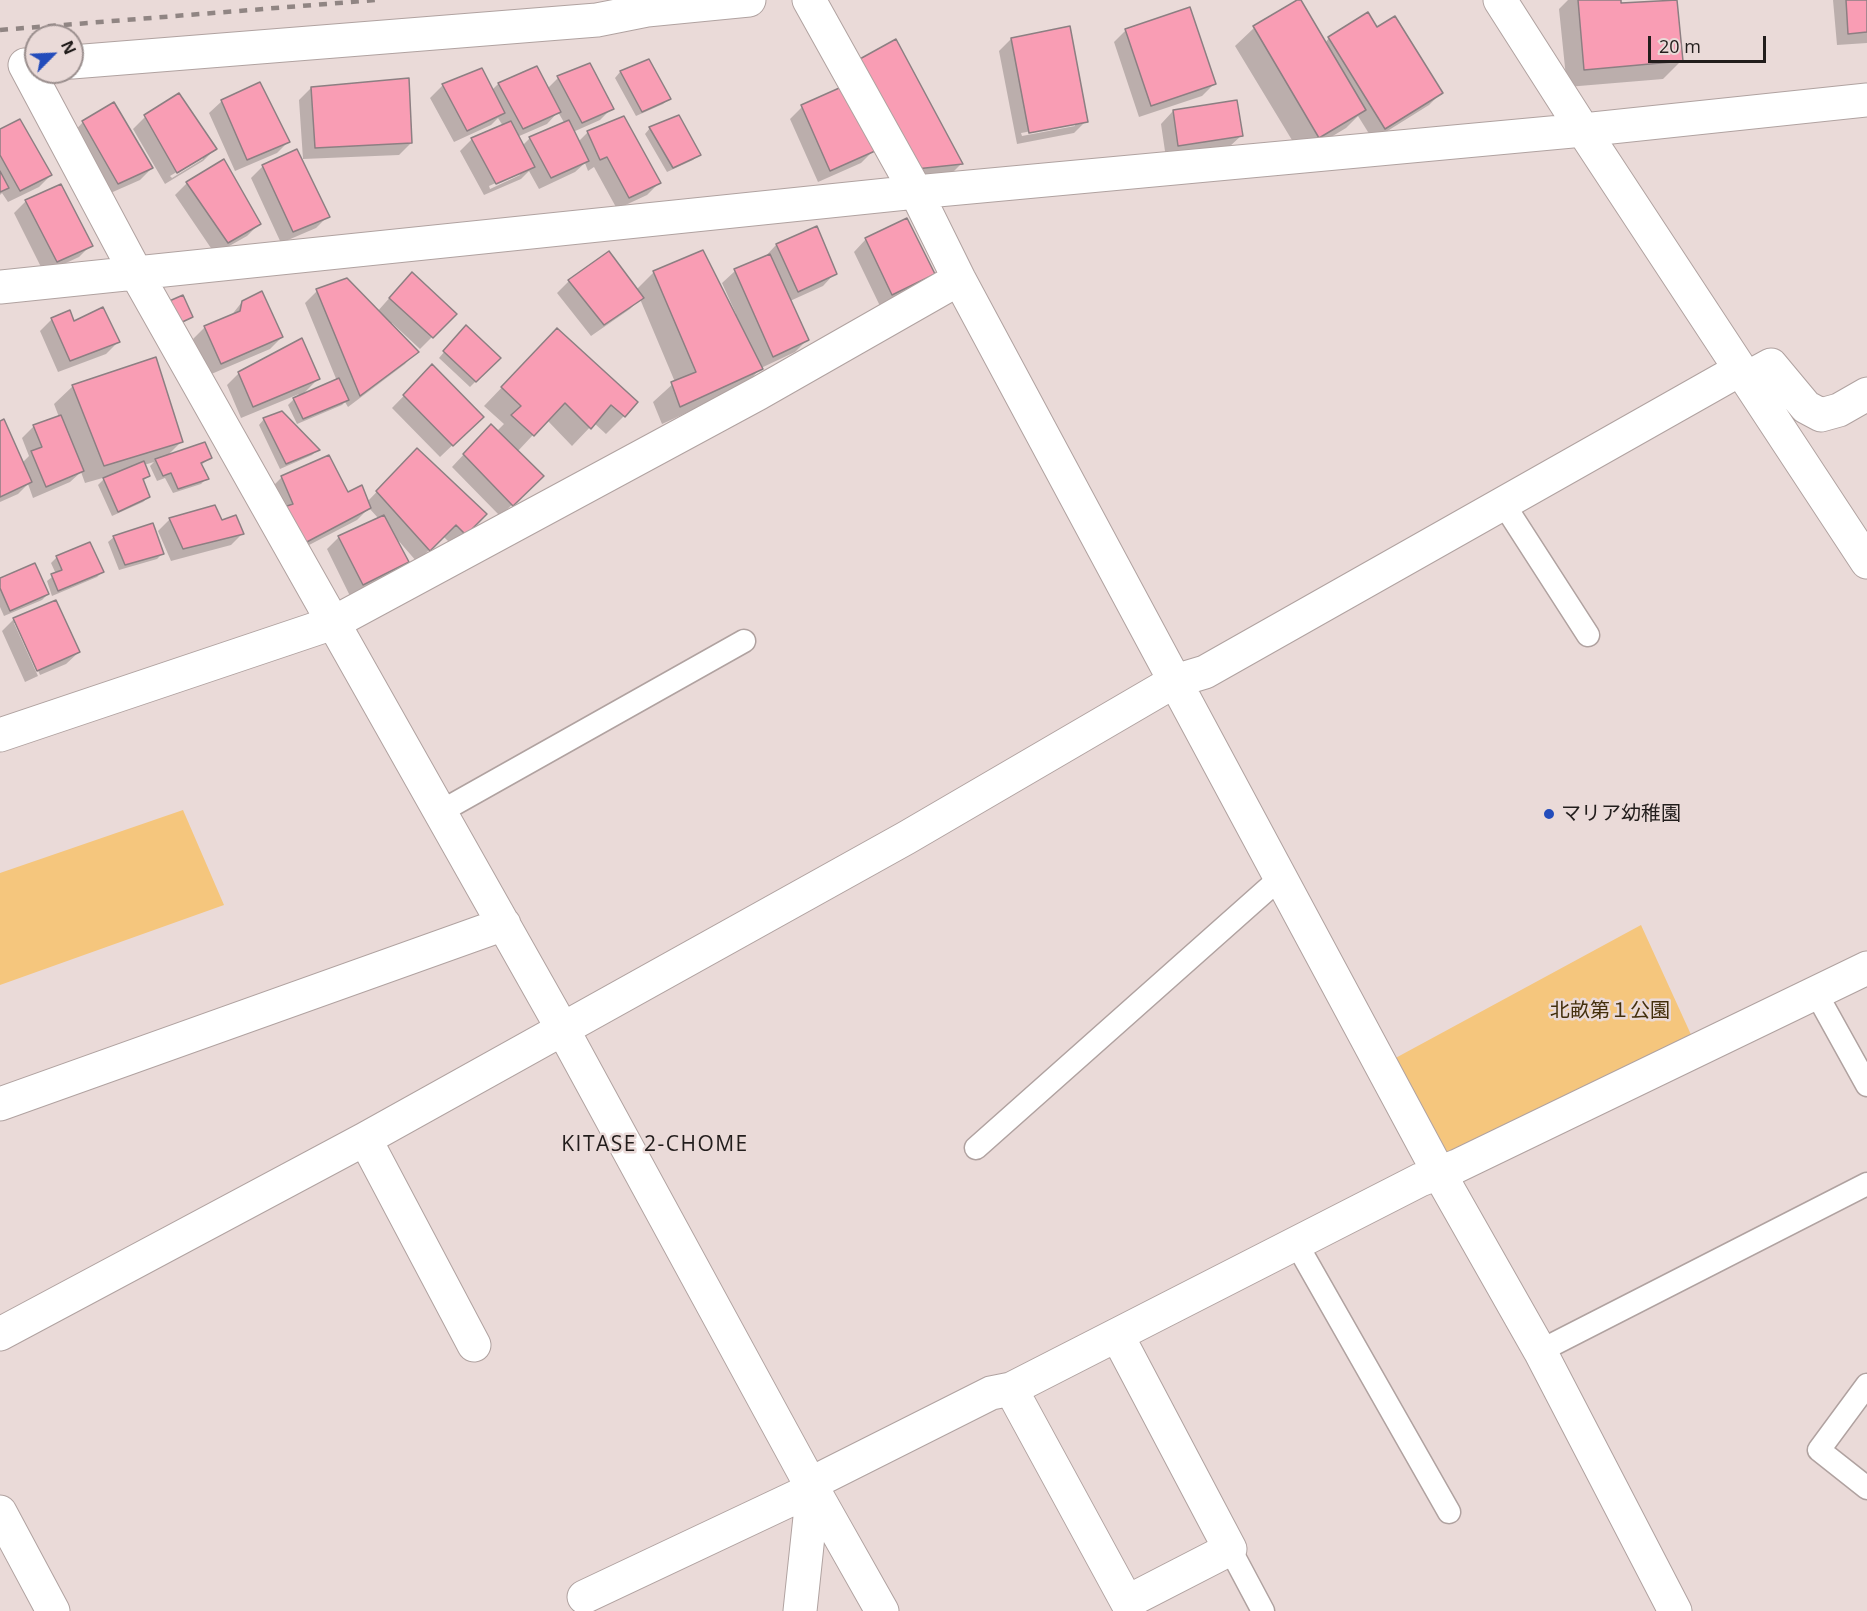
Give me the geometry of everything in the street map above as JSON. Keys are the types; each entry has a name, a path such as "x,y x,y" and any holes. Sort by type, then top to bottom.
{"street":[{"path":"84,61 597,20 647,5 749,0"},
{"path":"809,0 916,192 958,279 1439,1173 1540,1351 1675,1611"},
{"path":"1500,0 1867,562"},
{"path":"20,66 504,924 882,1611"},
{"path":"0,287 916,192 1583,130 1867,100"},
{"path":"0,735 333,622 759,393 958,279"},
{"path":"0,1334 365,1139 906,838 1175,681 1205,672 1503,503 1744,373 1771,365 1806,407 1821,415 1839,410 1867,394"},
{"path":"0,1104 504,924"},
{"path":"584,1597 813,1489 822,1478 991,1393 1011,1389 1420,1180 1457,1166 1867,968"},
{"path":"365,1139 474,1345"},
{"path":"1011,1389 1129,1607 1230,1549 1117,1335"},
{"path":"800,1611 813,1489"},
{"path":"0,1512 53,1611"}],"lane":[{"path":"1503,503 1588,635"},
{"path":"440,812 744,641"},
{"path":"976,1148 1280,878"},
{"path":"1816,993 1867,1085"},
{"path":"1540,1351 1867,1184"},
{"path":"1296,1243 1449,1512"},
{"path":"1867,1385 1819,1450 1867,1488"},
{"path":"1230,1549 1263,1611"}],"green space":[{"path":"183,810 224,905 0,985 0,873"},
{"name":"北畝第１公園","path":"1641,925 1693,1039 1456,1155 1436,1148 1390,1061"}],"building":[{"path":"1297,0 1301,0 1366,110 1319,138 1253,26"},
{"path":"1578,0 1621,0 1621,3 1677,0 1683,61 1584,70"},
{"path":"1846,0 1867,0 1867,32 1848,34"},
{"path":"1190,7 1216,84 1151,106 1125,29"},
{"path":"1368,12 1377,27 1395,16 1443,93 1385,129 1328,37"},
{"path":"1070,26 1088,122 1029,133 1011,38"},
{"path":"896,39 963,164 916,169 858,60"},
{"path":"649,59 671,99 642,112 620,71"},
{"path":"590,63 614,109 582,123 557,76"},
{"path":"537,66 561,112 523,129 498,83"},
{"path":"482,68 505,113 467,131 442,84"},
{"path":"409,78 412,143 315,148 311,87"},
{"path":"260,82 290,142 247,160 221,100"},
{"path":"846,85 875,151 830,171 801,105"},
{"path":"179,93 217,149 177,173 144,115"},
{"path":"1237,100 1243,136 1178,146 1173,110"},
{"path":"114,102 153,168 118,184 82,121"},
{"path":"679,115 701,155 673,168 649,127"},
{"path":"624,116 661,183 629,198 607,157 600,160 587,131"},
{"path":"20,119 52,175 20,191 0,155 0,129"},
{"path":"569,120 589,161 551,178 529,137"},
{"path":"511,121 535,167 496,184 471,138"},
{"path":"297,149 330,217 293,232 262,165"},
{"path":"224,159 261,224 228,243 186,182"},
{"path":"0,171 9,188 0,192"},
{"path":"61,184 93,246 57,262 25,200"},
{"path":"907,218 935,274 892,295 865,238"},
{"path":"817,226 837,274 798,292 776,244"},
{"path":"703,250 763,369 680,407 671,382 696,372 653,271"},
{"path":"609,251 644,298 604,325 568,280"},
{"path":"770,254 809,340 773,357 734,269"},
{"path":"412,272 457,314 433,338 389,298"},
{"path":"347,278 419,352 360,396 316,289"},
{"path":"262,291 283,337 221,364 204,326 240,311 242,301"},
{"path":"183,295 193,317 178,324 167,302"},
{"path":"103,307 120,342 70,361 51,318 70,310 74,321"},
{"path":"466,325 501,358 476,382 443,351"},
{"path":"557,328 638,402 625,417 611,405 591,429 565,403 534,436 511,415 521,406 501,387"},
{"path":"302,338 320,379 253,407 238,372"},
{"path":"156,357 183,442 104,466 72,385"},
{"path":"432,364 484,417 453,446 403,395"},
{"path":"339,378 349,400 303,419 293,398"},
{"path":"282,411 320,450 286,464 263,418"},
{"path":"61,415 84,471 46,487 31,451 42,447 33,425"},
{"path":"4,419 32,482 0,497 0,421"},
{"path":"491,424 544,476 513,506 463,454"},
{"path":"205,442 212,458 201,463 209,479 178,489 171,473 163,476 155,459"},
{"path":"417,448 487,514 466,535 456,525 430,551 376,491"},
{"path":"329,455 348,492 362,485 371,508 303,544 284,507 293,504 281,476"},
{"path":"144,461 150,476 143,479 150,497 118,512 103,478"},
{"path":"215,505 222,520 236,515 244,534 183,549 169,518"},
{"path":"384,515 409,562 363,585 338,536"},
{"path":"153,523 164,554 125,565 113,536"},
{"path":"90,542 104,572 58,591 51,574 62,570 56,556"},
{"path":"35,563 49,594 10,611 0,588 0,578"},
{"path":"56,600 80,652 37,671 13,618"}],"railway":[{"path":"0,30 376,0"}],"place":[{"name":"マリア幼稚園","path":"1549,814"}],"district":[{"name":"KITASE 2-CHOME","path":"655,1145"}]}
